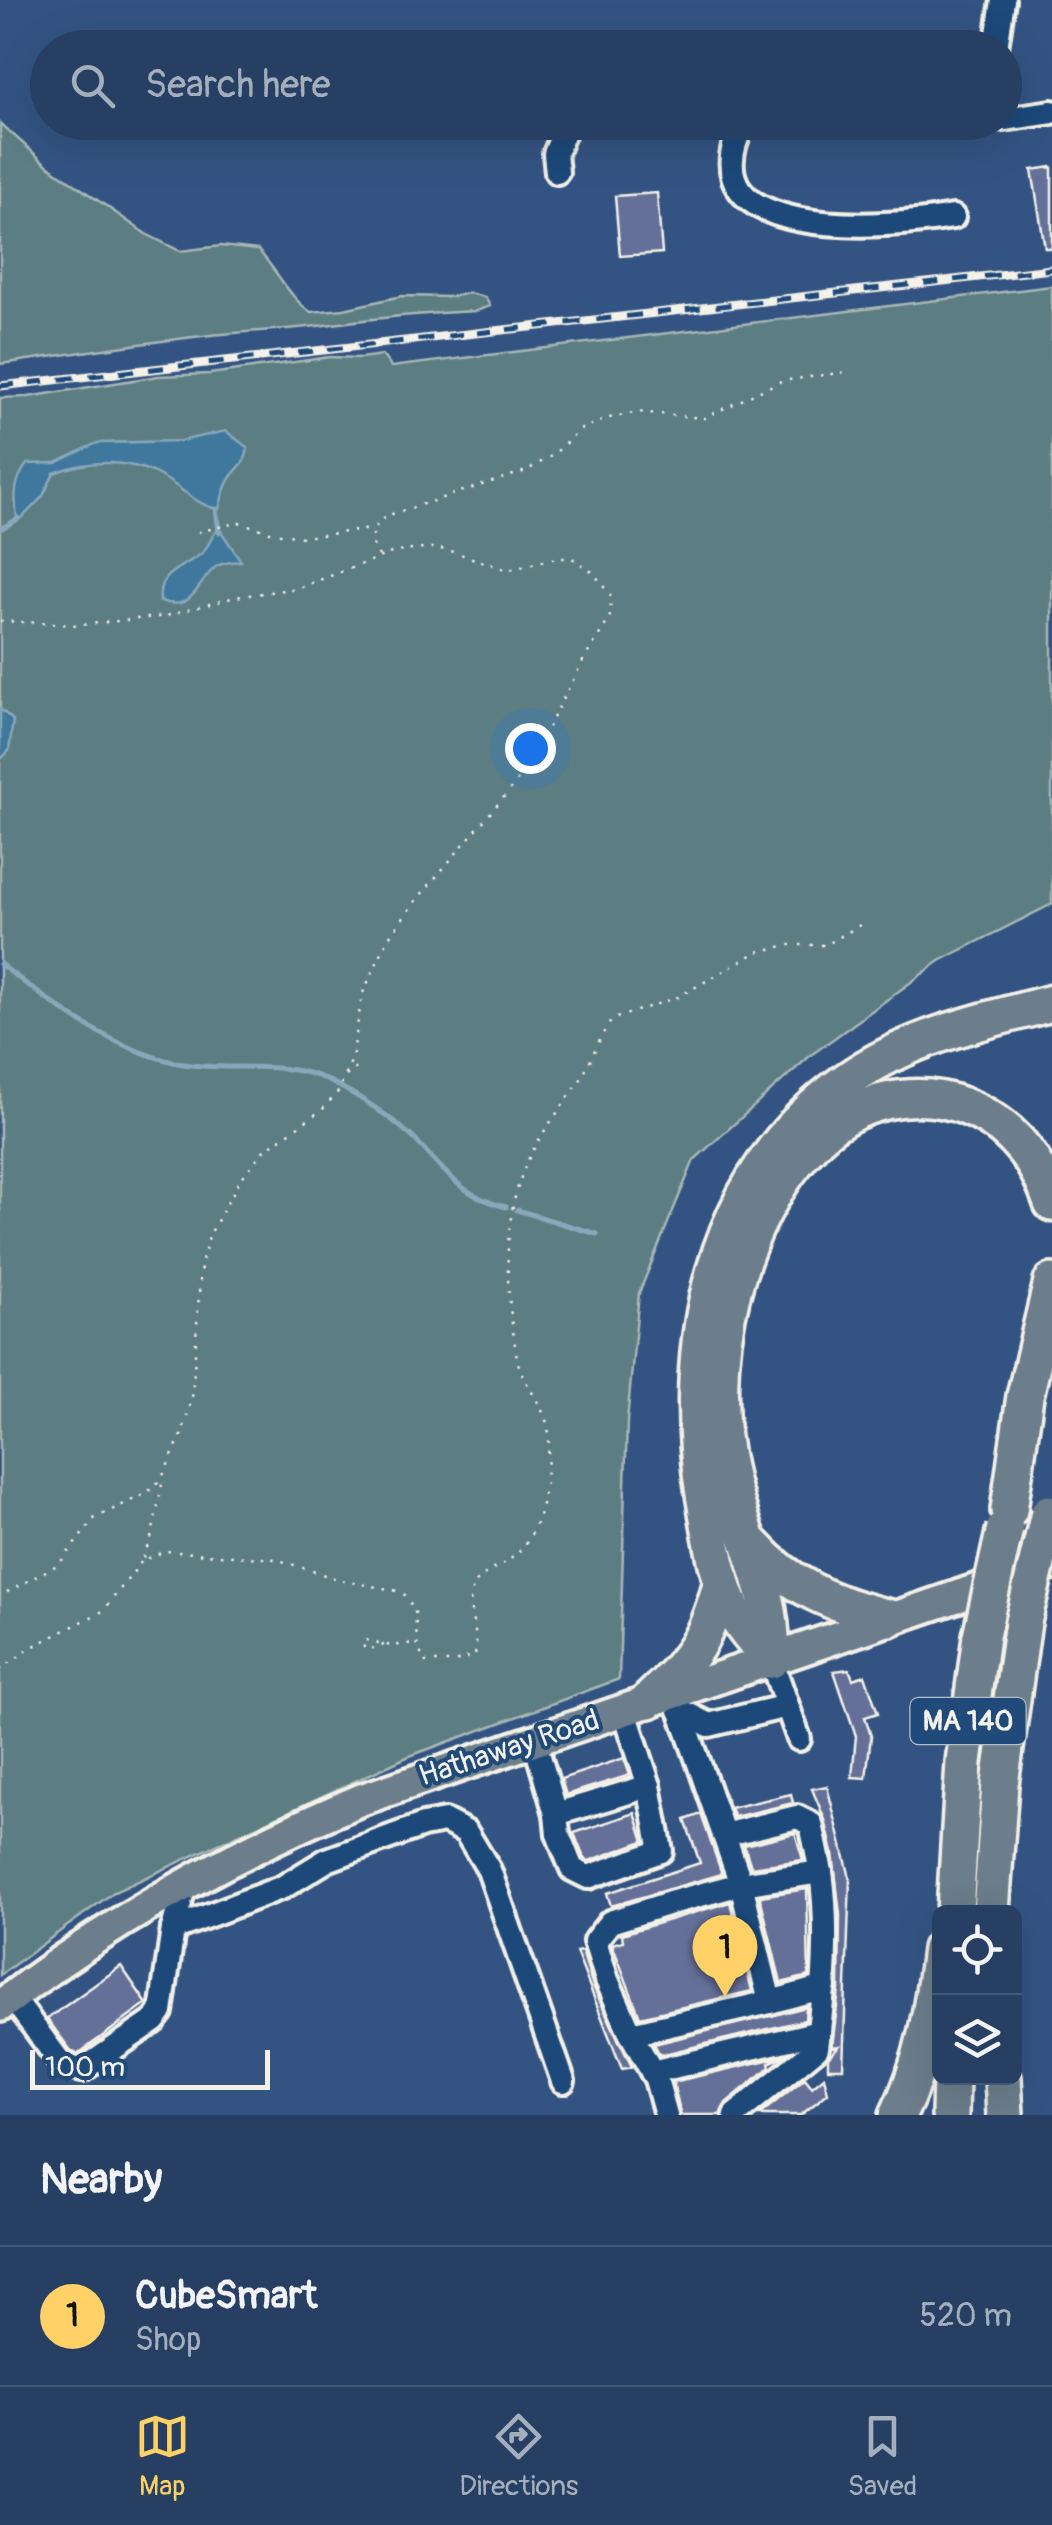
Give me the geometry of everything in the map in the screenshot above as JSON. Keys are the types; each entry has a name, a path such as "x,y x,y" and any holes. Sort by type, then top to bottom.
{"highway":[{"path":"771,1660 735,1614 722,1580 698,1454 694,1406 697,1360 717,1258 749,1188 776,1148 832,1092 874,1062 939,1033 1052,1003"},
{"path":"771,1660 772,1623 729,1479 721,1432 719,1381 726,1326 752,1236 788,1173 812,1143 847,1114 869,1105 916,1098 958,1103 993,1120 1021,1144 1035,1163 1052,1203"},
{"path":"1007,1519 1026,1396 1052,1282"},
{"name":"MA 140","path":"955,1905 960,1806 981,1636 1007,1519 1052,1386"},
{"name":"MA 140","path":"991,1905 1005,1742 1023,1622 1050,1508"},
{"path":"749,1541 776,1568 812,1593 850,1609 890,1618"},
{"path":"657,1703 706,1636 722,1580"},
{"path":"945,1905 960,1806"},
{"path":"995,1838 999,1905"},
{"path":"898,2115 922,2051 934,1995"},
{"path":"950,2085 950,2115"},
{"path":"983,2115 984,2085"},
{"path":"1003,2085 1005,2115"}],"main road":[{"name":"Hathaway Road","path":"6,2001 80,1948 185,1884 256,1846 360,1800 534,1739 657,1703 1052,1564"}],"street":[{"path":"999,30 1003,0"},
{"path":"1022,116 1052,112"},
{"path":"557,172 556,154 561,140"},
{"path":"737,140 732,173 743,196 763,210 790,219 878,226 953,217"},
{"path":"771,1660 799,1739"},
{"path":"657,1703 708,1725 787,1706"},
{"path":"534,1739 558,1834 572,1869 588,1877 662,1851 649,1786 657,1703"},
{"path":"657,1703 724,1834 741,1884 770,2002"},
{"path":"556,1814 649,1786"},
{"path":"724,1834 796,1818 810,1824 825,1899 824,1987 817,2048 734,2115"},
{"path":"173,1929 283,1886 327,1860 423,1825 445,1821 466,1832 489,1870 563,2081"},
{"path":"666,2115 652,2072 607,1980 595,1941 610,1922 741,1884 821,1872"},
{"path":"6,2001 63,2066 82,2070 154,2021 160,2012 173,1929 185,1884"},
{"path":"631,2034 824,1987"},
{"path":"652,2072 819,2032"}],"path":[{"path":"198,532 239,522 303,537 372,529 386,516 526,470 553,454 579,430 609,418 638,412 704,418 781,381 846,372"},
{"path":"372,529 372,545 380,557"},
{"path":"0,621 79,625 166,616 235,597 298,588 394,552 441,548 508,570 572,558 594,572 606,587 612,606 606,626 514,785 389,938 362,994 352,1059 338,1092 323,1109 263,1152 240,1180 210,1234 201,1264 192,1398 182,1434 164,1473 153,1489 95,1518 59,1564 0,1596"},
{"path":"142,1561 165,1550 265,1558 394,1590 405,1595 415,1611 421,1659 428,1664 463,1661 475,1655 477,1642 470,1614 473,1588 480,1578 522,1550 536,1528 549,1428 517,1356 507,1236 532,1152 583,1075 608,1026 624,1014 678,998 757,952 788,945 826,945 860,926"},
{"path":"344,1080 354,1069 364,1068"},
{"path":"0,1670 32,1647 103,1610 142,1561 152,1535 164,1473"},
{"path":"384,1645 416,1643"}],"green space":[{"path":"0,123 46,164 146,234 180,251 221,246 258,250 311,312 402,296 450,297 469,293 485,297 490,306 476,311 184,338 0,364"},
{"path":"1052,286 1052,904 940,961 811,1055 694,1160 639,1293 627,1421 619,1679 407,1757 114,1892 0,1975 0,398 330,357 382,355 391,367"}],"water":[{"path":"226,431 248,448 244,461 227,484 219,509 200,502 157,474 129,465 99,463 54,473 43,496 22,518 17,517 16,489 27,464 56,463 97,443 180,441"},
{"path":"221,531 241,561 217,566 195,593 181,603 160,601 166,577 201,554 215,532"},
{"path":"0,709 13,720 9,751 0,760"}],"building":[{"path":"1052,167 1052,248 1045,248 1032,170"},
{"path":"657,193 662,253 620,256 615,196"},
{"path":"849,1669 853,1679 865,1675 878,1713 865,1717 871,1736 866,1778 852,1777 856,1736 834,1671"},
{"path":"624,1758 630,1775 566,1795 561,1779"},
{"path":"827,1786 850,1878 843,2068 828,2068 828,2057 839,2046 832,2047 839,1990 840,1915 833,1853 812,1789"},
{"path":"791,1794 793,1803 734,1817 730,1808"},
{"path":"635,1813 644,1841 589,1861 584,1858 574,1833"},
{"path":"701,1814 722,1874 611,1906 607,1893 700,1863 685,1820"},
{"path":"795,1833 803,1860 751,1867 744,1845"},
{"path":"807,1889 809,1976 781,1983 760,1896"},
{"path":"730,1902 752,1991 640,2017 612,1944 623,1941 622,1934"},
{"path":"582,1951 593,1986 632,2067 622,2069 576,1952"},
{"path":"121,1966 147,2004 78,2054 72,2052 47,2019"},
{"path":"806,2007 805,2020 660,2055 654,2044"},
{"path":"784,2056 769,2063 770,2067 726,2103 720,2115 681,2115 673,2082"},
{"path":"824,2077 828,2093 801,2115 759,2115 805,2078 812,2087"}],"waterway":[{"path":"216,509 219,532"},
{"path":"0,529 18,519"},
{"path":"0,964 84,1024 153,1056 197,1066 293,1070 329,1081 411,1136 463,1188 506,1207"},
{"path":"517,1210 597,1234"}],"railway":[{"path":"0,386 1052,269"}],"place":[{"name":"CubeSmart","path":"725,1997"}]}
